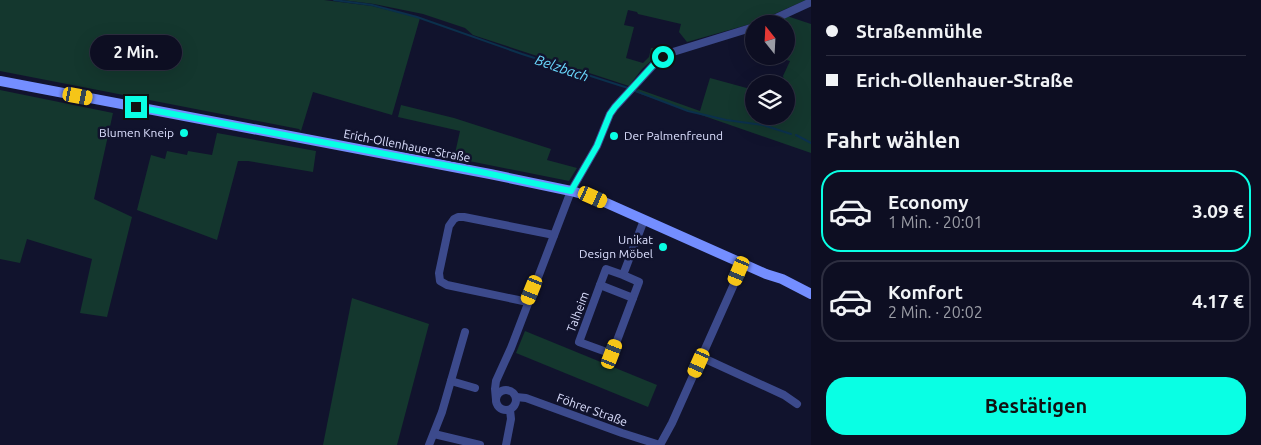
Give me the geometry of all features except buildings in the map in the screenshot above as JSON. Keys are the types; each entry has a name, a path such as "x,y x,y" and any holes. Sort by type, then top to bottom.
{"street":[{"path":"783,15 811,2"},
{"path":"510,410 500,409 496,400 495,386 571,191 597,146 610,114 656,62 663,57 745,30"},
{"name":"Erich-Ollenhauer-Straße","path":"0,81 481,172 571,191 593,197 766,274 780,283 790,284 811,294"},
{"path":"528,302 447,285 440,281 438,273 449,226 454,219 464,217 554,235"},
{"path":"623,275 644,220"},
{"path":"660,445 672,423 742,264"},
{"name":"Talheim","path":"606,269 640,282 612,354 579,342 600,285 606,269"},
{"name":"Talheim","path":"600,285 634,298"},
{"path":"429,445 442,412 465,332"},
{"path":"701,357 784,395 797,404"},
{"path":"496,400 498,394 506,390 502,385 500,374"},
{"path":"451,381 475,388"},
{"name":"Föhrer Straße","path":"506,390 512,392 516,397 526,398 660,445"},
{"path":"510,410 516,403 516,397"},
{"path":"506,445 512,419 510,410"},
{"path":"434,434 480,445"}],"green space":[{"path":"0,0 324,0 372,6 420,18 392,115 313,92 301,131 299,129 0,71"},
{"path":"342,0 806,0 772,15 745,15 745,26 687,42 679,32 681,24 628,10 624,25 634,27 626,58 643,63 649,57 651,48 655,48 660,53 642,69 629,86 473,35 465,28 423,14 374,4"},
{"path":"795,19 811,24 811,153 635,92 638,89 700,111 710,78 745,88 745,125 795,125 795,75 783,75 788,65 795,65"},
{"path":"0,90 113,113 94,199 132,217 107,317 80,313 92,259 27,239 20,263 0,259"},
{"path":"401,105 454,118 551,149 547,160 577,168 569,181 454,158 460,131 398,117"},
{"path":"217,133 316,151 313,172 238,161 217,240 137,210 151,155 165,159 167,151 187,155 188,151 212,155"},
{"path":"352,298 429,324 397,445 323,445"},
{"path":"525,331 657,385 648,407 516,353"}],"waterway":[{"name":"Belzbach","path":"334,0 372,5 417,17 522,54 628,88"},
{"name":"Belzbach","path":"633,90 688,111 726,120 763,125 791,134"},
{"name":"Belzbach","path":"796,135 811,143"}],"place":[{"name":"Blumen Kneip","path":"184,133"},
{"name":"Der Palmenfreund","path":"614,136"},
{"name":"Unikat Design Möbel","path":"663,247"}],"route":[{"path":"136,107 481,172 571,191 597,146 610,114 658,59 663,57"}]}
